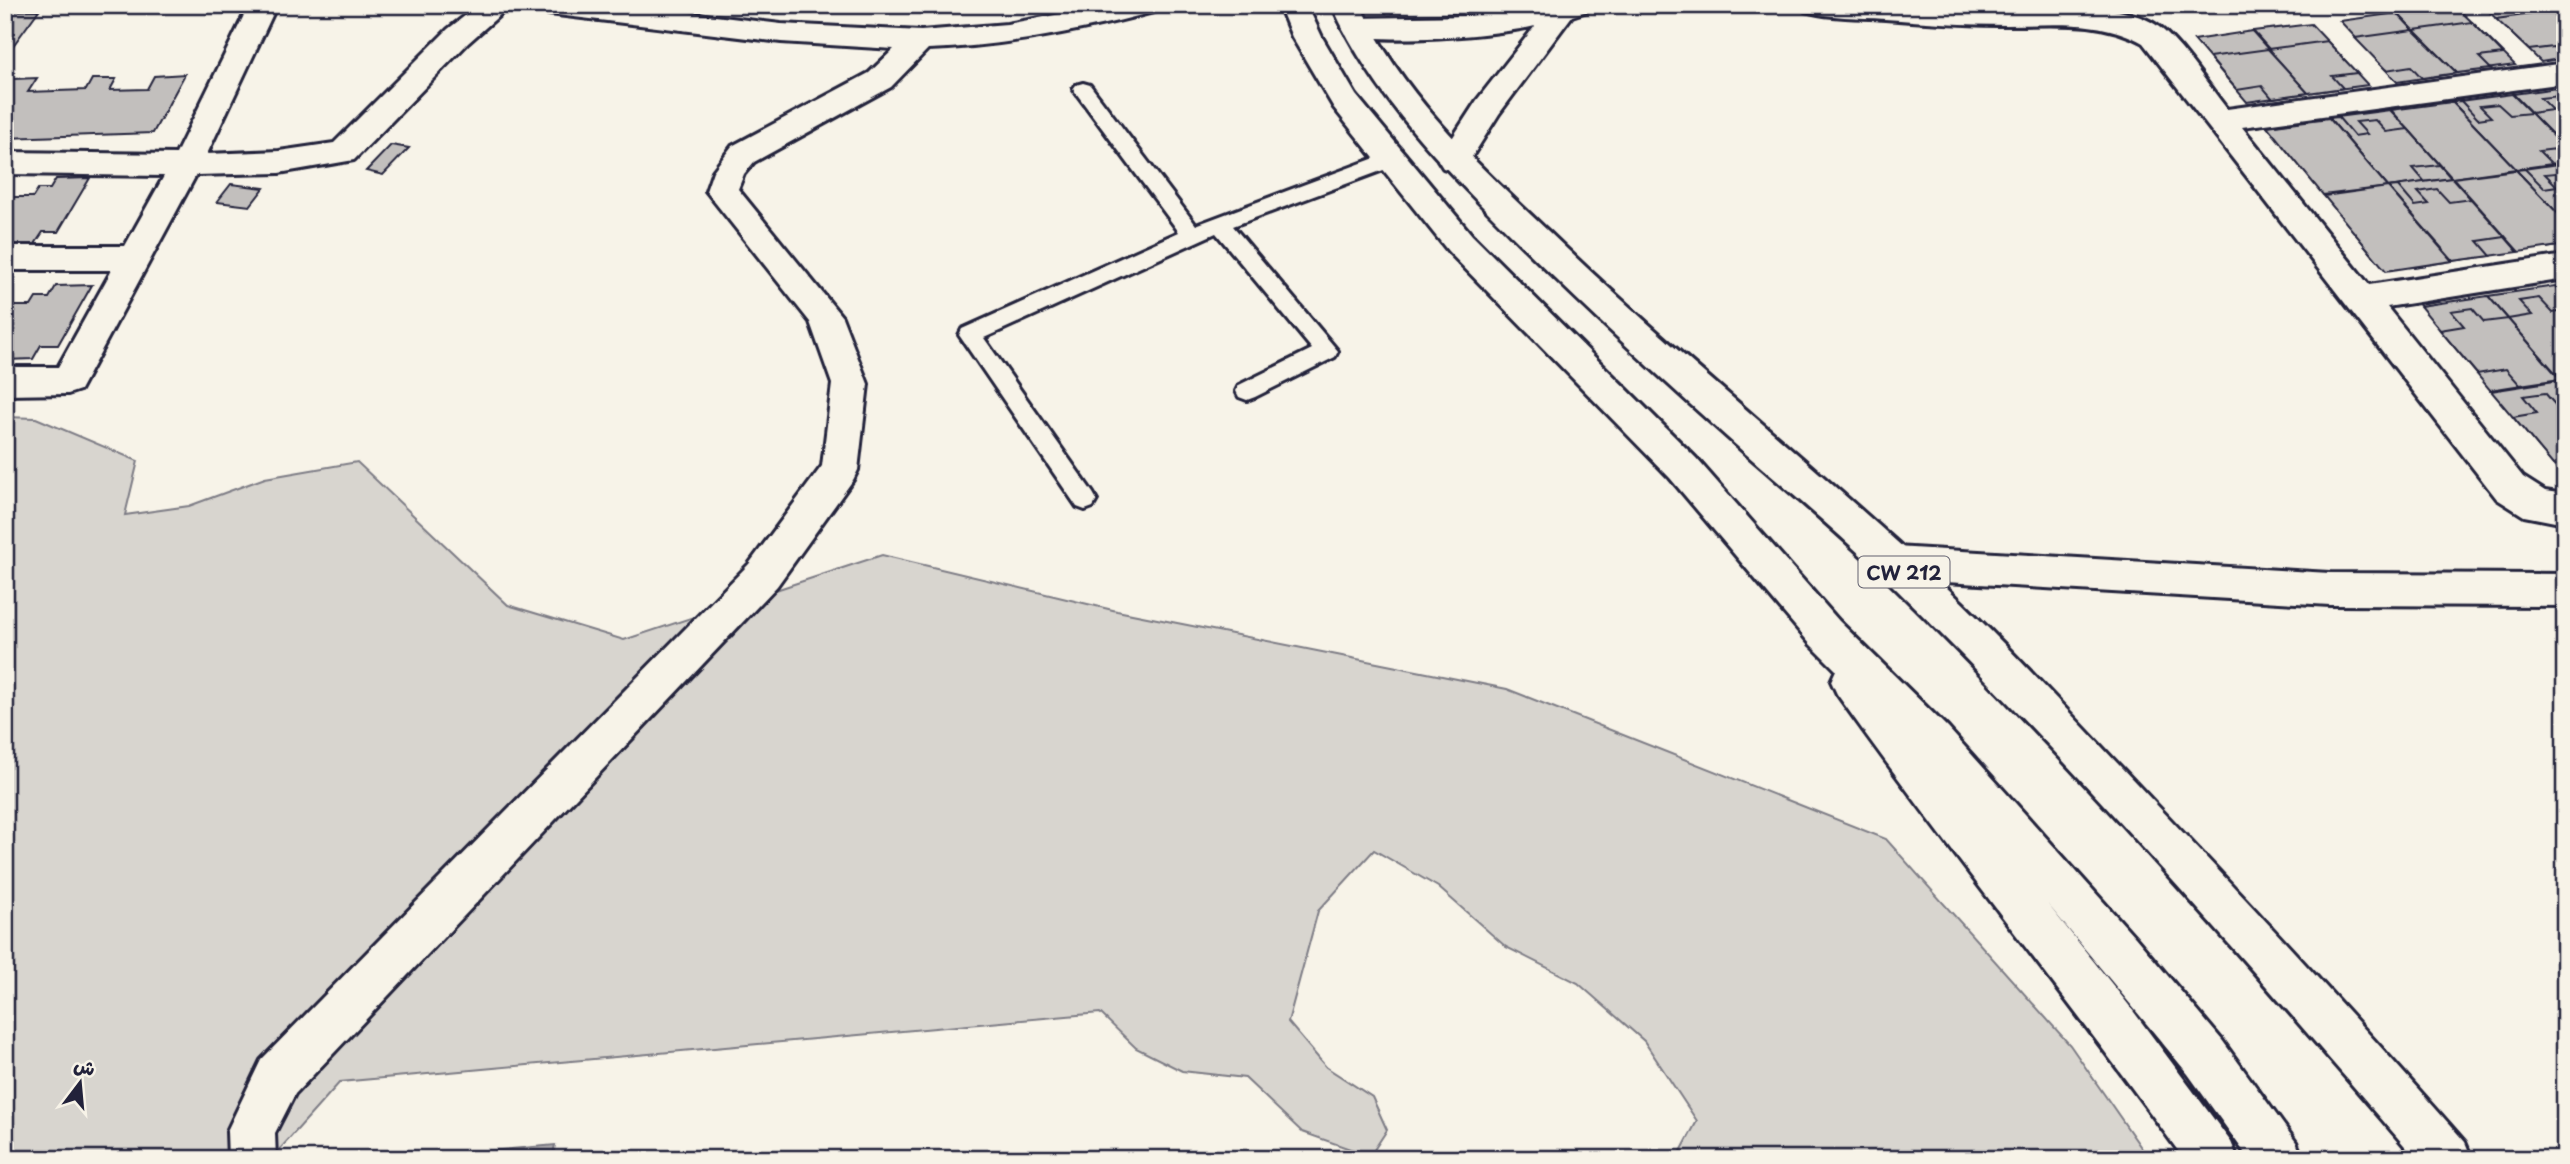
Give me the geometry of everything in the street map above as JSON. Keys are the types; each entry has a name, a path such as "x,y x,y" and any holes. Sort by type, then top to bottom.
{"main road":[{"path":"5,381 68,380 186,164 263,5"},
{"path":"5,163 279,162 343,152 458,36 497,5"},
{"path":"549,5 804,34 920,40 1072,24 1147,5"},
{"path":"1293,5 1307,37 1345,101 1390,160 1460,243 1683,468 1825,634 1895,700 2110,943 2205,1057 2279,1159"},
{"path":"1815,5 1995,16 2100,17 2129,22 2153,36 2510,488 2537,505 2565,509"},
{"path":"1351,16 1461,25 1569,8"},
{"path":"1454,160 1488,107 1569,8"},
{"name":"CW 212","path":"1351,16 1396,89 1454,160 1626,327 1895,563 2062,732 2300,989 2448,1159"},
{"path":"252,1159 251,1131 278,1077 763,575 841,470 850,384 825,317 722,191 729,172 743,154 880,80 920,40"},
{"path":"2220,120 2565,73"},
{"path":"5,258 135,258"},
{"path":"2361,299 2565,267"},
{"path":"1895,563 2330,589 2565,590"},
{"path":"1825,634 1845,672 1898,748 2112,1020 2214,1159"}],"lane":[{"path":"1083,89 1192,235"},
{"path":"1085,500 970,335 1219,223 1390,160"},
{"path":"1219,223 1327,351 1247,391"}],"shaded area":[{"path":"5,417 36,418 138,461 125,515 189,506 265,478 357,462 508,605 624,640 882,555 1117,611 1507,689 1886,839 2070,1045 2149,1159 1677,1159 1697,1121 1644,1041 1578,983 1506,947 1438,887 1374,850 1318,911 1288,1022 1326,1067 1372,1097 1387,1130 1370,1156 1302,1132 1245,1078 1182,1071 1136,1048 1100,1013 340,1082 271,1159 5,1159"},
{"path":"555,1145 552,1159 478,1159 479,1152"}],"building":[{"path":"2454,5 2515,65 2457,73 2397,13"},
{"path":"2482,5 2547,5 2565,22 2565,58 2541,62"},
{"path":"2547,5 2565,5 2565,21 2554,11"},
{"path":"39,10 7,54 5,54 6,11"},
{"path":"2553,11 2565,22 2565,57 2553,47 2529,50 2496,19"},
{"path":"2397,13 2457,73 2397,82 2340,21"},
{"path":"2472,22 2503,54 2479,57 2491,69 2457,73 2414,30"},
{"path":"2311,24 2368,85 2308,93 2253,31"},
{"path":"2413,30 2457,73 2422,78 2411,66 2386,70 2355,38"},
{"path":"2252,31 2308,93 2247,102 2194,40"},
{"path":"2327,41 2357,73 2332,76 2343,88 2308,93 2268,49"},
{"path":"2268,49 2308,93 2272,98 2262,86 2237,90 2209,57"},
{"path":"185,74 153,133 5,138 5,89 12,79 37,78 28,92 86,90 92,79 116,79 110,90 147,89 154,76"},
{"path":"2565,87 2565,147 2513,94"},
{"path":"2512,94 2565,147 2565,162 2516,169 2452,102"},
{"path":"2559,96 2565,102 2565,147 2531,113 2552,110 2540,98"},
{"path":"2461,101 2478,119 2491,117 2480,106 2498,104 2510,115 2531,113 2565,148 2539,151 2552,164 2516,169 2452,102"},
{"path":"2452,102 2516,169 2479,174 2467,161 2441,165 2409,129 2430,126 2419,114 2437,112 2448,123 2461,121 2443,103"},
{"path":"2452,102 2516,169 2452,178 2391,110"},
{"path":"2390,110 2451,178 2388,187 2329,118"},
{"path":"2338,117 2354,136 2367,134 2356,122 2375,120 2386,132 2408,129 2440,165 2413,168 2425,182 2388,187 2329,118"},
{"path":"2329,118 2388,187 2351,192 2340,178 2313,182 2283,146 2305,143 2294,131 2313,128 2323,140 2336,138 2320,119"},
{"path":"2329,118 2388,187 2323,195 2267,126"},
{"path":"391,145 409,148 383,175 366,171"},
{"path":"2565,163 2565,221 2516,170"},
{"path":"2525,169 2544,188 2557,186 2545,174 2565,172 2565,221 2516,170"},
{"path":"2516,170 2565,221 2565,245 2547,248 2534,234 2507,238 2472,199 2494,196 2482,183 2501,180 2513,193 2526,191 2507,171"},
{"path":"2516,170 2565,221 2565,245 2519,252 2453,178"},
{"path":"90,178 58,232 43,232 35,244 5,245 5,197 33,197 38,189 50,189 56,179"},
{"path":"2452,178 2518,252 2453,261 2388,187"},
{"path":"231,184 264,188 250,206 217,202"},
{"path":"2398,186 2415,206 2429,204 2418,192 2437,189 2449,202 2471,199 2505,237 2478,241 2491,256 2453,261 2388,187"},
{"path":"2388,187 2452,261 2414,267 2402,252 2374,257 2342,217 2364,214 2353,201 2373,198 2383,211 2396,209 2379,189"},
{"path":"2388,187 2452,261 2386,271 2324,196"},
{"path":"92,285 58,345 41,345 33,359 5,360 5,306 31,306 36,298 49,298 56,286"},
{"path":"2555,286 2565,297 2565,379 2561,379 2488,296"},
{"path":"2488,296 2560,379 2490,390 2420,306"},
{"path":"2539,298 2553,313 2565,311 2565,379 2561,379 2508,319 2532,315 2519,301"},
{"path":"2472,308 2484,322 2508,319 2560,379 2520,385 2506,369 2477,374 2440,330 2464,326 2451,311"},
{"path":"2561,380 2565,384 2565,479 2491,391"},
{"path":"2545,393 2558,408 2565,407 2565,463 2553,465 2513,417 2537,413 2523,396"}]}
